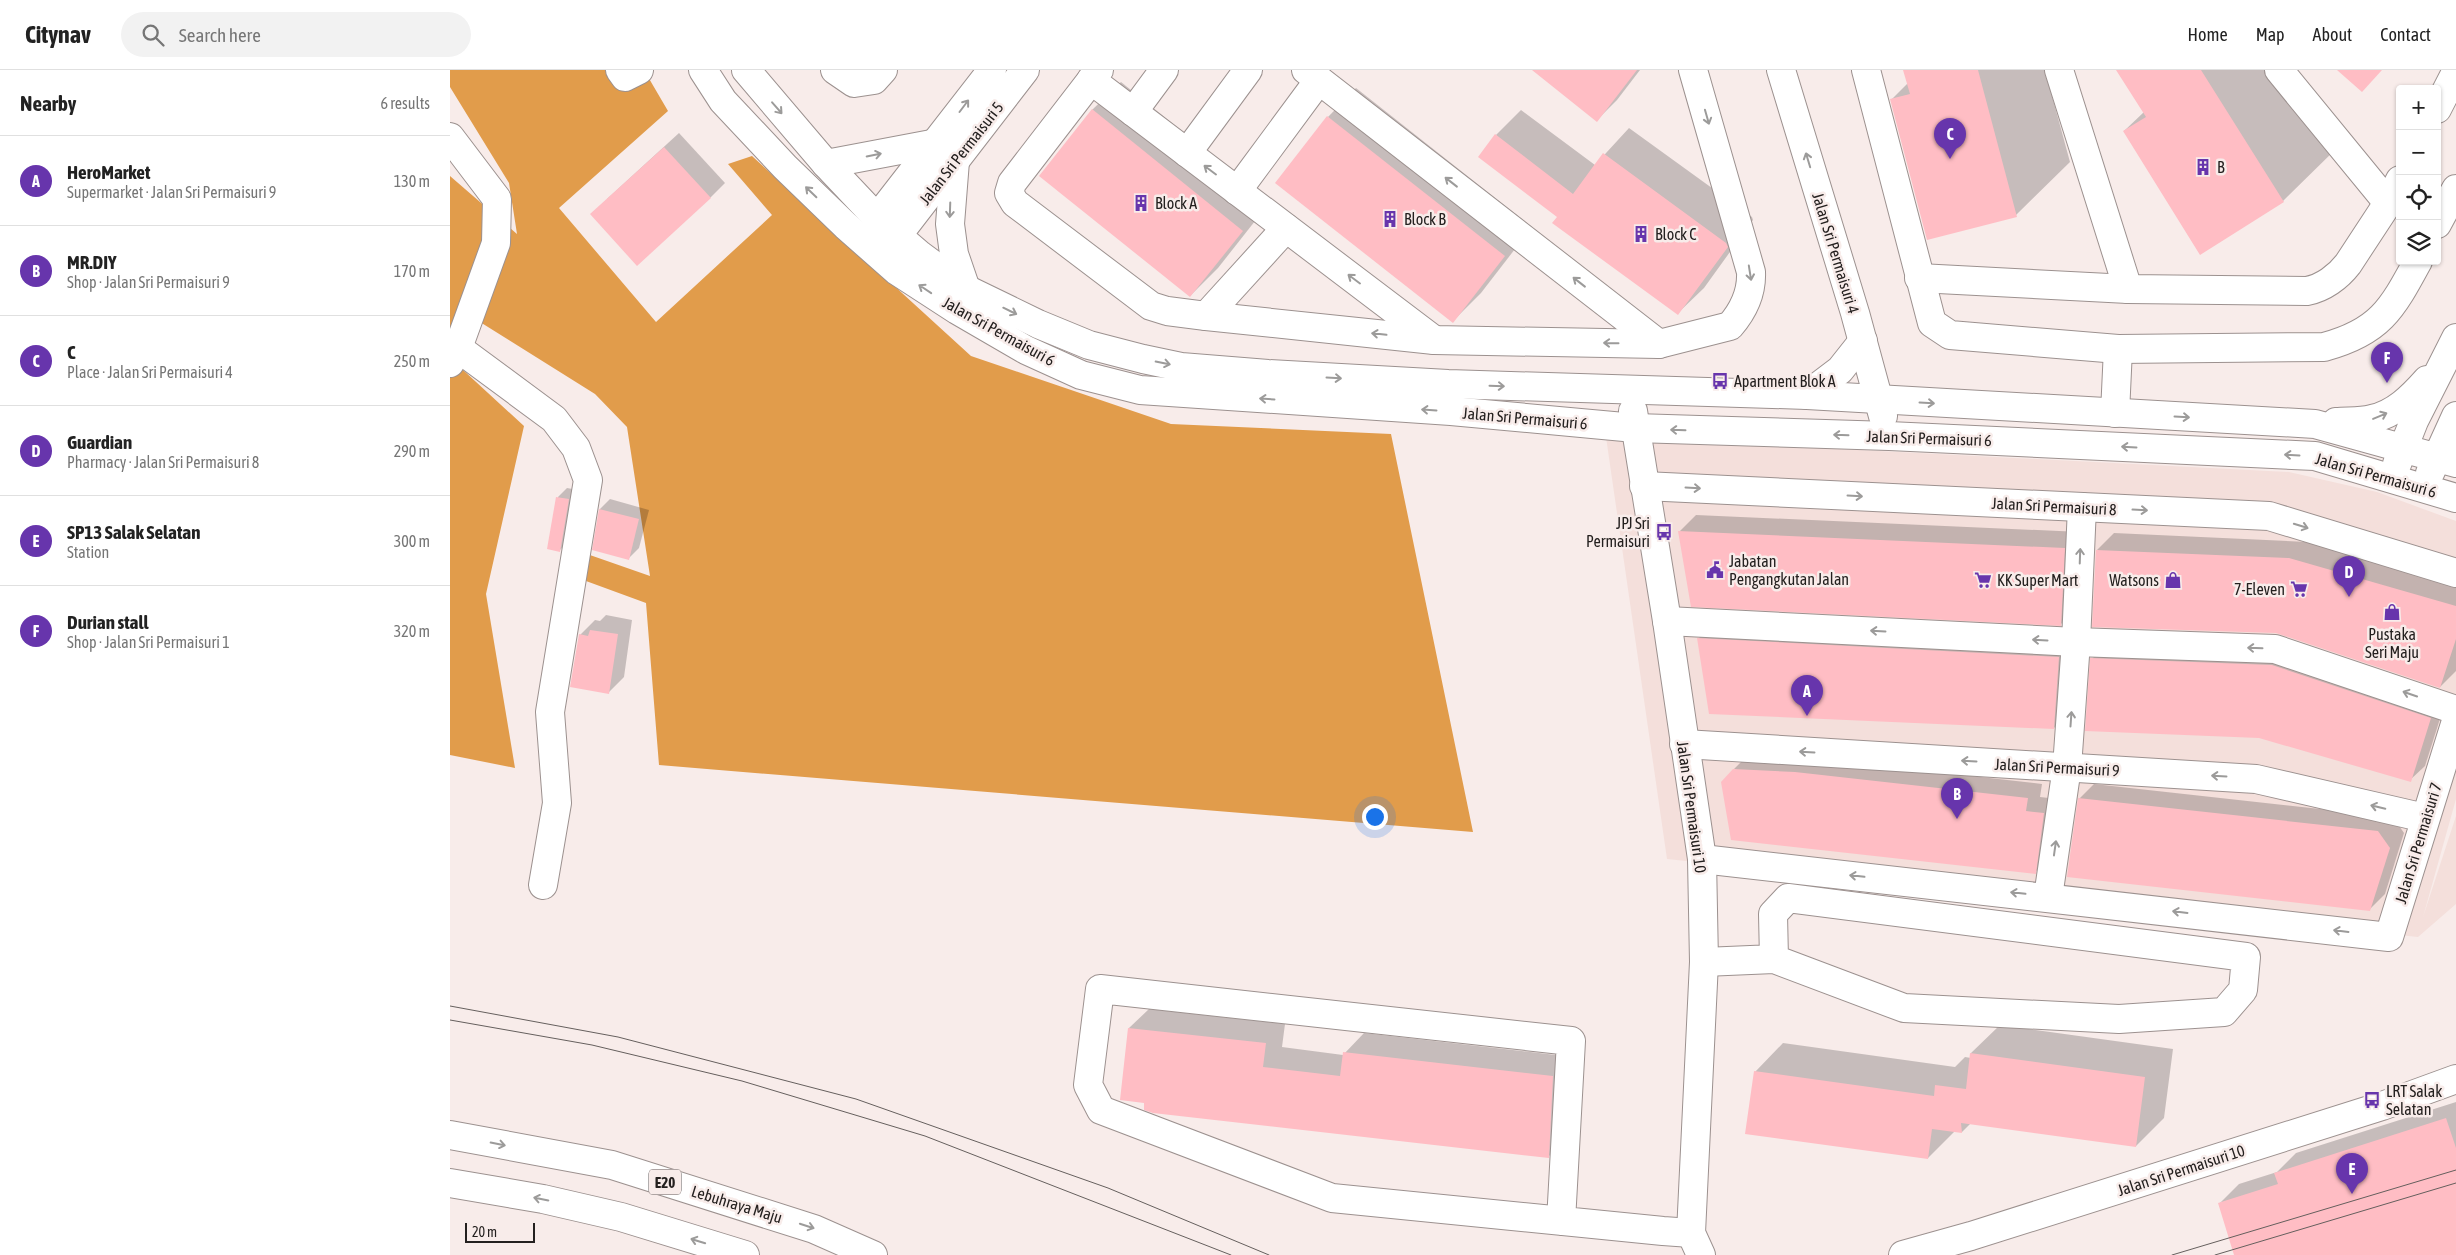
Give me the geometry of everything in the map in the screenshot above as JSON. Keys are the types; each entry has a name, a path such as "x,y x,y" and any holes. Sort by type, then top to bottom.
{"main road":[{"path":"620,70 625,78 638,70"},
{"name":"Jalan Sri Permaisuri 6","path":"703,70 723,101 785,167 846,226 897,271 957,310 1026,350 1081,375 1140,390 1442,411 1635,428 1889,436 2315,456 2456,498"},
{"name":"Jalan Sri Permaisuri 6","path":"746,70 884,230 966,289 1038,324 1090,345 1143,359 1181,367 1448,384 1807,395 2315,424 2446,460"},
{"path":"835,70 854,83 874,80 883,70"},
{"name":"Jalan Sri Permaisuri 5","path":"946,152 992,70"},
{"name":"Jalan Sri Permaisuri 5","path":"884,230 946,152 1025,70"},
{"path":"1133,112 1164,70"},
{"path":"1187,153 1248,70"},
{"path":"1434,340 1133,112 1095,75 1012,183 1009,193 1015,203 1151,306 1167,311 1434,340 1659,344 1730,326 1738,317 1750,293 1752,282 1751,272 1693,70"},
{"name":"Jalan Sri Permaisuri 4","path":"1781,70 1863,341 1889,436"},
{"path":"1866,70 1918,278 1932,323 1950,335 2118,349 2324,347 2342,342 2382,319 2397,301 2416,265"},
{"path":"2059,70 2128,289"},
{"path":"1918,278 2128,289 2306,291 2317,289 2341,273 2394,192 2279,70"},
{"path":"2441,101 2456,72"},
{"path":"1237,191 1312,75 1659,344"},
{"path":"450,137 497,199 496,243 454,355 554,419 576,448 588,480 550,712 558,803 543,885"},
{"path":"826,164 946,152 950,224 954,254 966,289"},
{"path":"2439,220 2456,189"},
{"path":"846,226 884,230 897,271"},
{"path":"1206,316 1286,228"},
{"path":"2390,479 2414,421 2456,338"},
{"path":"1807,395 1840,370 1863,341"},
{"path":"2116,413 2118,349"},
{"path":"2315,424 2372,419 2388,413 2407,402 2441,365"},
{"name":"Jalan Sri Permaisuri 10","path":"1630,390 1702,858 1704,962 1696,1244"},
{"path":"2424,488 2446,460 2456,416"},
{"name":"Jalan Sri Permaisuri 8","path":"1644,486 2269,516 2456,573"},
{"path":"1702,858 2048,897 2067,767 2076,642 2082,507"},
{"path":"1667,621 2076,642 2274,649 2456,710"},
{"name":"Jalan Sri Permaisuri 7","path":"2048,897 2389,936 2456,721"},
{"name":"Jalan Sri Permaisuri 9","path":"1684,744 2256,778 2425,818"},
{"path":"1704,962 1774,960 1904,1008 2119,1019 2224,1012 2243,990 2246,957 1788,898 1773,914 1774,960"},
{"path":"1561,1221 1571,1041 1100,989 1088,1085 1101,1110 1332,1198 1561,1221 1696,1244"},
{"name":"Jalan Sri Permaisuri 10","path":"1903,1255 1971,1236 2382,1106 2456,1079"},
{"name":"Lebuhraya Maju","path":"450,1135 612,1165 814,1228 873,1255"},
{"path":"450,1183 543,1199 620,1217 745,1255"}],"shaded area":[{"path":"450,70 644,70 668,111 559,208 656,322 772,215 728,164 752,156 971,356 1171,424 1391,434 1473,832 659,765 646,603 586,581 587,554 650,576 627,427 595,394 464,312 450,340 450,176 517,234 509,183 450,87"},
{"path":"450,358 524,426 486,594 515,768 450,755"},
{"path":"1606,437 2289,472 2377,492 2456,521 2456,799 2423,917 2456,816 2456,904 2418,937 1667,859"}],"building":[{"path":"1532,70 1637,70 1597,122"},
{"path":"1903,70 1978,70 2017,217 1927,240 1890,99 1910,94"},
{"name":"B","path":"2116,70 2201,70 2284,202 2200,255 2123,131 2146,117"},
{"path":"2337,70 2382,70 2362,92"},
{"name":"Block A","path":"1092,109 1243,231 1190,297 1039,176"},
{"name":"Block B","path":"1327,116 1505,256 1453,323 1275,183"},
{"name":"Block C","path":"1495,134 1573,194 1603,153 1726,243 1728,247 1678,315 1552,223 1557,217 1478,157"},
{"path":"664,147 711,198 637,266 590,214"},
{"path":"556,497 569,499 560,552 547,549"},
{"path":"599,509 639,519 629,560 592,550"},
{"path":"1678,531 2065,548 2061,626 1691,607"},
{"path":"2096,550 2289,558 2456,606 2456,639 2440,688 2276,633 2092,627"},
{"path":"590,630 618,634 609,694 570,687 579,634 588,636"},
{"path":"1697,638 2059,657 2054,729 1709,714"},
{"path":"2090,658 2272,665 2431,718 2411,782 2259,738 2085,731"},
{"path":"1733,769 1795,772 2028,798 2026,811 2044,813 2036,874 1731,840 1721,782"},
{"path":"2078,798 2378,831 2390,848 2370,911 2067,877"},
{"path":"1128,1028 1266,1043 1263,1067 1340,1076 1343,1052 1553,1076 1549,1158 1153,1113 1144,1110 1144,1103 1120,1100"},
{"path":"1970,1053 2145,1077 2136,1147 1961,1123 1962,1133 1932,1129 1928,1159 1745,1134 1754,1071 1934,1096 1935,1085 1966,1089"},
{"path":"2446,1118 2456,1148 2456,1255 2234,1255 2218,1203 2278,1184 2274,1173"}],"tram line":[{"path":"450,1006 618,1037 856,1099 1108,1188 1269,1255"},
{"path":"450,1020 592,1045 742,1081 925,1136 1231,1255"},
{"path":"2172,1255 2456,1170"},
{"path":"2215,1255 2456,1183"}],"place":[{"name":"C","path":"1950,159"},
{"name":"B","path":"2203,167"},
{"name":"Block A","path":"1141,203"},
{"name":"Block B","path":"1390,219"},
{"name":"Block C","path":"1641,234"},
{"name":"Apartment Blok A","path":"1720,381"},
{"name":"Durian stall","path":"2387,383"},
{"name":"JPJ Sri Permaisuri","path":"1664,532"},
{"name":"Jabatan Pengangkutan Jalan","path":"1715,570"},
{"name":"KK Super Mart","path":"1983,580"},
{"name":"Watsons","path":"2173,580"},
{"name":"7-Eleven","path":"2299,589"},
{"name":"Guardian","path":"2349,597"},
{"name":"Pustaka Seri Maju","path":"2392,612"},
{"name":"HeroMarket","path":"1807,716"},
{"name":"MR.DIY","path":"1957,819"},
{"name":"LRT Salak Selatan","path":"2372,1100"},
{"name":"SP13 Salak Selatan","path":"2352,1194"}]}
